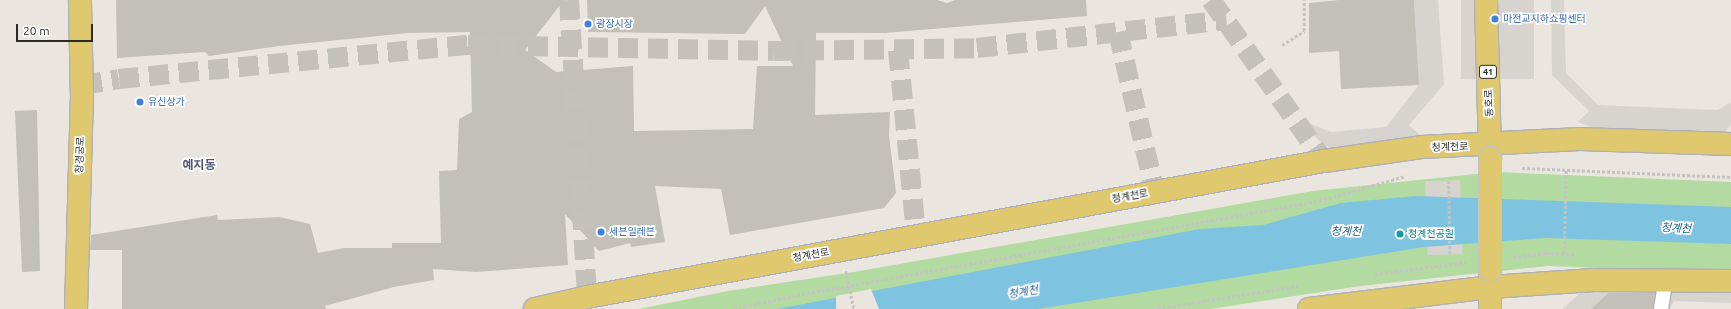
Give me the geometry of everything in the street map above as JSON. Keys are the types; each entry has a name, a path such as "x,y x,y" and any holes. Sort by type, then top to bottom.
{"main road":[{"name":"창경궁로","path":"76,309 82,99 80,0"},
{"name":"동호로","path":"1486,0 1490,151"},
{"name":"청계천로","path":"535,309 595,296 1324,161 1421,148 1490,151 1580,140 1731,144"},
{"name":"41","path":"1490,151 1490,309"},
{"path":"1310,309 1490,278 1731,281"}],"lane":[{"path":"1661,309 1666,280"}],"path":[{"path":"1282,45 1304,31 1304,0"},
{"path":"1519,168 1731,177"},
{"path":"1564,254 1566,170"},
{"path":"734,309 797,295 1319,201 1410,174"},
{"path":"1449,181 1450,254"},
{"path":"846,270 854,309"}],"green space":[{"name":"청계천공원","path":"1495,172 1731,182 1731,273 1548,266 1360,286 1210,309 639,309 728,291 854,272 1313,191"}],"shaded area":[{"path":"1414,0 1438,0 1444,84 1409,125 1423,138 1336,151 1323,144 1317,139 1306,122 1331,132 1386,127 1419,85"},
{"path":"1461,0 1534,0 1534,79 1461,79"},
{"path":"1551,0 1564,0 1566,73 1598,105 1718,110 1731,102 1731,124 1723,135 1591,127 1578,122 1589,111 1552,75"},
{"path":"1460,180 1463,254 1428,255 1425,181"},
{"path":"1658,282 1657,289 1614,287 1591,309 1562,309 1587,287 1602,283"},
{"path":"1657,289 1731,292 1731,303 1674,301 1670,309 1655,309"}],"water":[{"name":"청계천","path":"1415,196 1731,207 1731,244 1546,238 1424,247 1038,309 777,309 1200,229 1263,225 1341,203"}],"pier":[{"path":"871,289 879,309 836,309 836,296"}],"building":[{"path":"116,0 564,0 525,50 556,72 633,66 634,131 753,129 757,66 793,66 765,6 745,34 588,32 587,0 937,0 947,3 955,0 1086,0 1087,16 884,33 816,33 815,115 890,112 889,135 896,193 884,208 730,235 721,189 655,186 665,242 631,247 630,243 599,251 565,214 568,265 476,272 433,269 434,280 394,287 325,306 326,309 122,309 122,250 90,250 91,235 217,215 218,220 279,217 310,224 318,253 344,248 392,248 392,243 441,243 439,171 457,170 459,119 472,112 470,32 408,33 279,46 209,56 205,52 117,58"},
{"path":"1339,0 1414,0 1419,85 1341,89 1339,51 1309,53 1309,3"},
{"path":"37,110 40,271 22,272 15,111"},
{"path":"1608,293 1655,293 1653,309 1591,309"}],"tunnel":[{"path":"569,0 587,297"},
{"path":"1211,0 1324,161"},
{"path":"82,85 119,79 468,45 774,51 977,48 1226,20"},
{"path":"1118,32 1155,192"},
{"path":"898,50 916,235"}],"place":[{"name":"마전교지하쇼핑센터","path":"1495,19"},
{"name":"광장시장","path":"588,24"},
{"name":"유신상가","path":"140,102"},
{"name":"세븐일레븐","path":"601,232"},
{"name":"청계천공원","path":"1400,234"}],"district":[{"name":"예지동","path":"199,165"}]}
